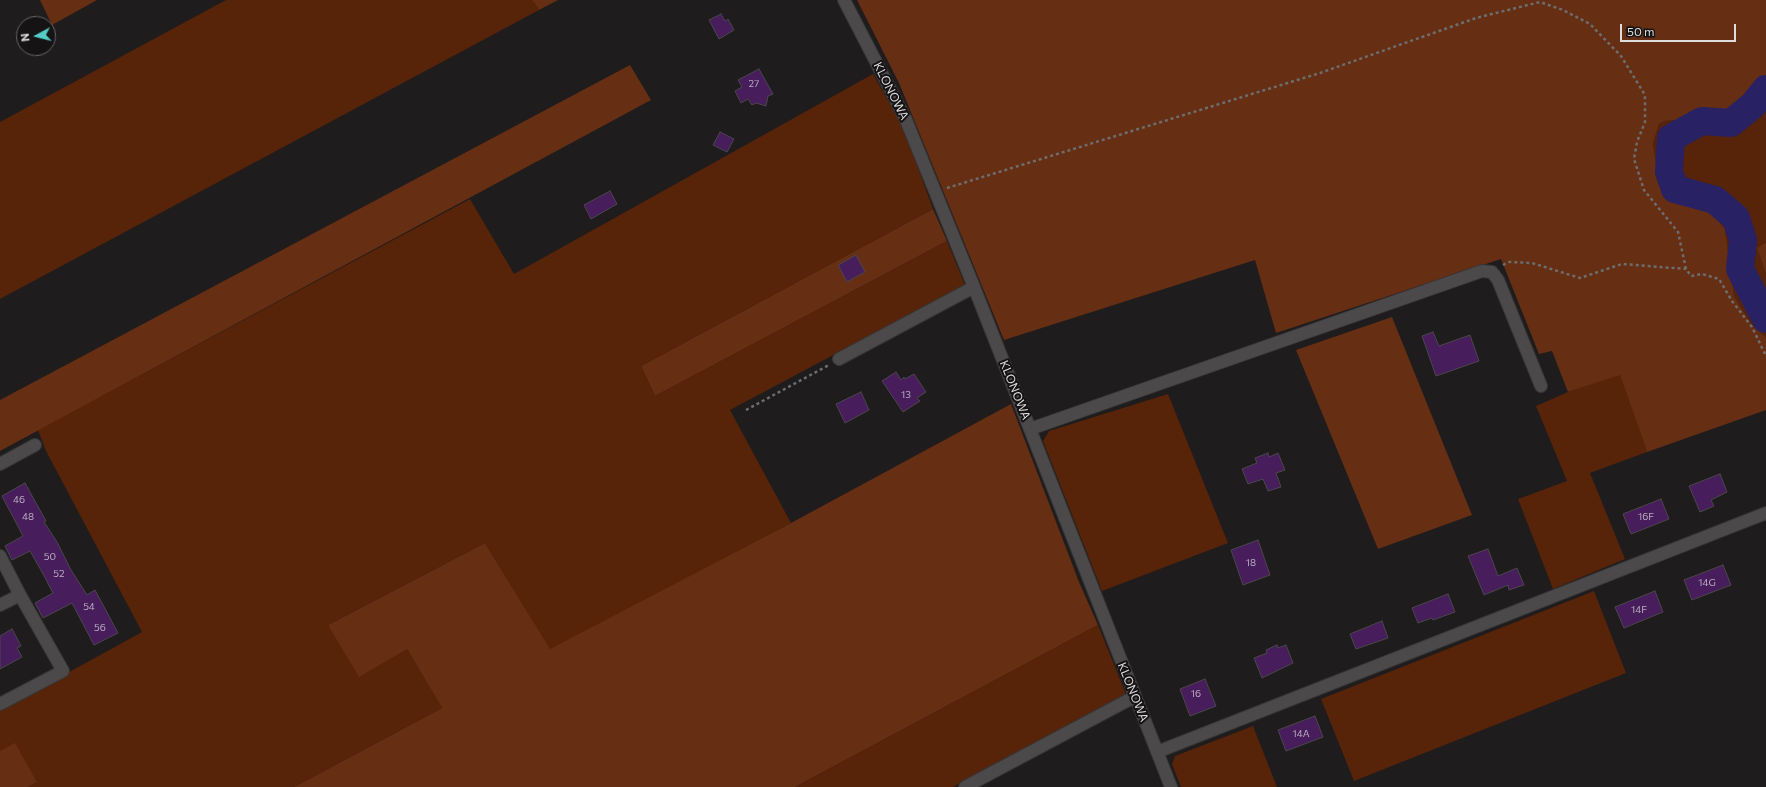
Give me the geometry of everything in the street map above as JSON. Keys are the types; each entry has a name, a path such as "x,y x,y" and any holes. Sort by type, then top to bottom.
{"street":[{"name":"KLONOWA","path":"844,0 906,120 974,287 1134,697 1171,787"},
{"path":"1030,429 1482,271 1492,272 1498,280 1541,386"},
{"path":"840,359 974,287"},
{"path":"0,464 35,445"},
{"path":"1157,752 1766,513"},
{"path":"0,556 63,671 0,704"},
{"path":"0,605 20,595"},
{"path":"965,787 1134,697"}],"path":[{"path":"935,192 1320,73 1476,18 1540,2 1564,10 1590,24 1621,56 1645,95 1645,122 1637,142 1634,159 1644,190 1678,232 1686,269 1691,276 1702,274 1719,279 1732,301 1752,327 1766,356"},
{"path":"1492,272 1509,262 1532,263 1580,278 1622,264 1686,269"},
{"path":"746,410 840,359"}],"shaded area":[{"path":"40,0 97,0 56,23 56,16 48,16"},
{"path":"226,0 532,0 539,10 0,299 0,122"},
{"path":"532,0 558,0 539,10"},
{"path":"857,0 1766,0 1766,79 1755,86 1745,104 1720,113 1696,114 1682,120 1664,121 1659,124 1653,144 1659,180 1670,199 1684,205 1703,205 1709,209 1725,229 1734,296 1752,325 1766,337 1766,410 1647,452 1620,375 1568,392 1552,351 1539,354 1501,259 1276,333 1255,260 1004,340 899,83"},
{"path":"630,65 651,100 0,451 0,400"},
{"path":"873,74 904,129 933,209 641,366 655,396 947,241 965,285 730,410 791,523 550,650 485,543 328,625 407,649 442,708 294,787 28,787 37,782 31,773 0,751 0,710 142,632 46,451 38,430 470,199 514,274"},
{"path":"1766,79 1766,242 1757,248 1766,274 1766,337 1752,325 1734,296 1725,229 1709,209 1703,205 1684,205 1670,199 1659,180 1653,144 1659,124 1664,121 1682,120 1696,114 1720,113 1745,104 1755,86"},
{"path":"933,209 947,241 655,396 641,366"},
{"path":"1766,242 1766,274 1757,248"},
{"path":"1392,317 1472,515 1378,549 1296,350"},
{"path":"1620,374 1647,452 1590,473 1625,559 1553,589 1518,499 1567,481 1536,406 1568,392"},
{"path":"1168,394 1228,543 1102,591 1043,441 1049,431"},
{"path":"1011,404 1079,582 1098,625 795,787 294,787 442,708 407,649 359,677 328,625 485,543 550,649 791,523"},
{"path":"1594,591 1626,673 1354,781 1321,699"},
{"path":"1098,625 1126,694 953,787 795,787"},
{"path":"1253,726 1277,787 1181,787 1172,764 1175,756"},
{"path":"15,743 37,782 28,787 0,787 0,751"}],"building":[{"path":"721,14 725,21 728,19 734,30 719,39 709,20"},
{"path":"759,69 773,94 768,96 766,106 756,103 752,105 748,99 741,103 735,91 742,87 738,80"},
{"path":"720,132 734,139 727,152 713,145"},
{"path":"610,191 617,204 591,219 584,205"},
{"path":"856,255 865,272 847,282 838,265"},
{"path":"1433,332 1439,346 1470,335 1479,361 1436,376 1422,336"},
{"path":"896,372 901,380 904,377 905,379 914,374 926,392 917,398 920,401 903,412 882,381"},
{"path":"861,392 869,410 845,423 836,404"},
{"path":"1268,453 1269,457 1278,453 1285,470 1276,473 1281,487 1268,491 1263,479 1248,484 1242,469 1257,463 1255,458"},
{"path":"1720,474 1727,492 1711,500 1714,506 1700,512 1689,486"},
{"path":"25,483 46,521 44,522 57,542 71,570 87,595 95,590 118,633 94,645 72,603 43,618 35,603 53,593 42,572 30,551 12,560 5,546 23,536 2,496"},
{"path":"1661,499 1669,519 1631,534 1623,514"},
{"path":"1258,540 1270,575 1243,585 1231,550"},
{"path":"1488,549 1498,576 1517,568 1524,585 1509,590 1508,585 1484,595 1468,556"},
{"path":"1723,565 1731,585 1692,600 1684,580"},
{"path":"1655,591 1663,612 1624,628 1615,607"},
{"path":"1448,594 1455,612 1433,620 1432,618 1418,623 1412,608"},
{"path":"1382,621 1388,638 1356,649 1350,634"},
{"path":"12,629 21,646 17,648 22,657 0,669 0,636"},
{"path":"1277,645 1278,648 1286,645 1293,663 1262,678 1254,658 1267,653 1266,650"},
{"path":"1205,679 1216,706 1190,716 1180,689"},
{"path":"1315,716 1323,737 1286,751 1278,730"}],"waterway":[{"path":"1766,89 1753,105 1731,123 1702,121 1671,138 1669,172 1675,189 1715,200 1736,218 1743,240 1740,269 1766,319"}]}
